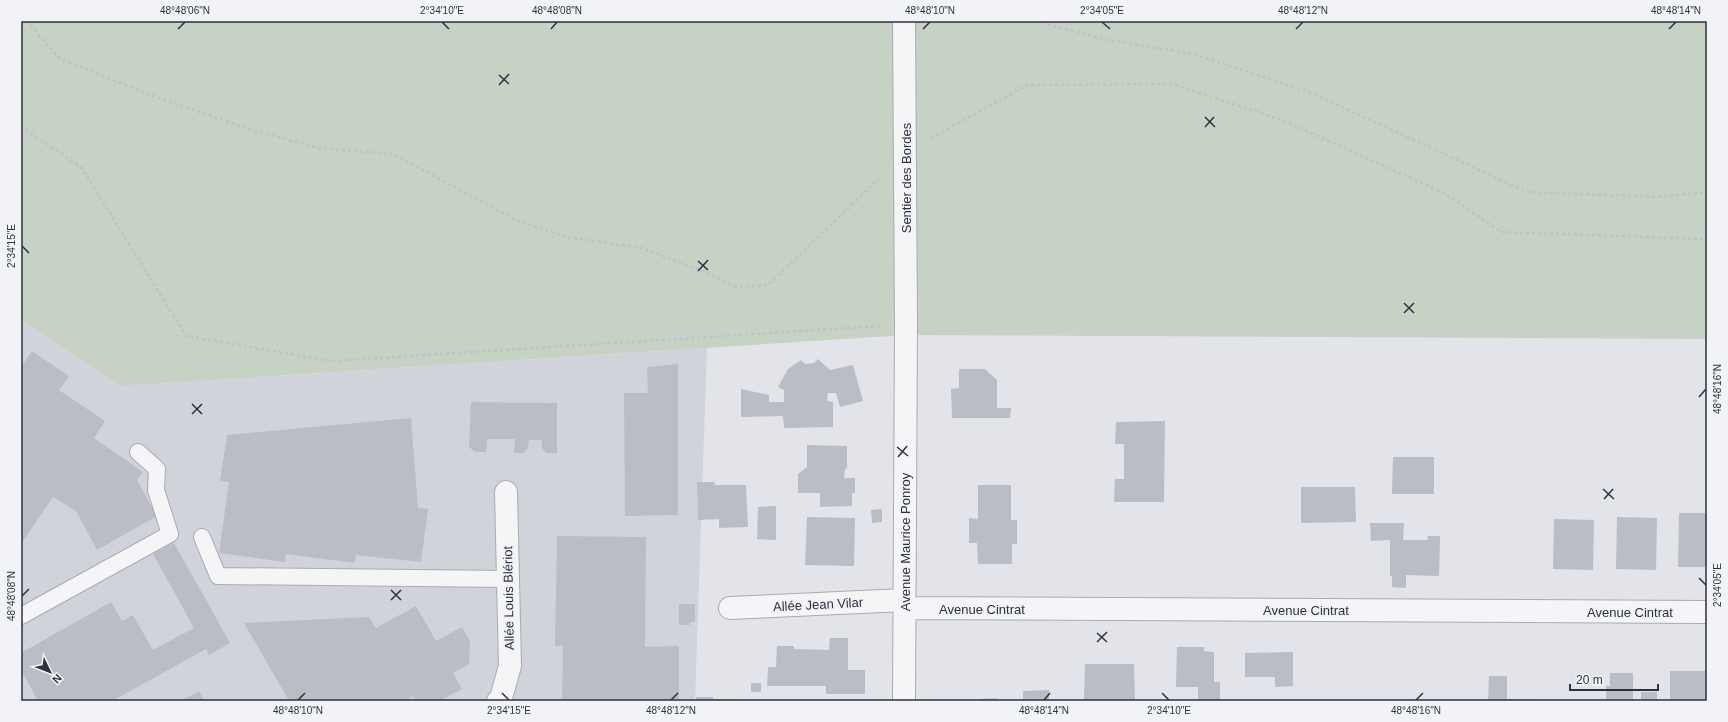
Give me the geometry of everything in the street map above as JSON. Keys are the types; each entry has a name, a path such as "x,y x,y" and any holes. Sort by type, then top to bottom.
{"street":[{"name":"Sentier des Bordes","path":"904,21 906,330"},
{"name":"Avenue Maurice Ponroy","path":"904,701 906,330"},
{"name":"Allée Louis Blériot","path":"498,701 501,698 510,666 506,492"},
{"name":"Allée Jean Vilar","path":"730,608 905,604"},
{"name":"Avenue Cintrat","path":"905,604 1707,612"}],"lane":[{"path":"21,616 170,534 156,490 157,469 138,452"},
{"path":"202,537 218,576 508,579"}],"path":[{"path":"26,21 60,59 148,94 248,129 319,148 393,154 516,220 567,237 642,248 710,274 736,287 768,285 906,152 1027,85 1172,84 1280,119 1401,173 1444,193 1501,232 1707,240"},
{"path":"1036,21 1108,40 1193,54 1307,91 1527,192 1660,197 1707,192"},
{"path":"21,126 82,168 186,336 332,361 906,330"}],"shaded area":[{"path":"21,320 121,386 707,348 695,701 21,701"}],"green space":[{"path":"21,21 1707,21 1707,339 906,335 121,386 21,320"}],"building":[{"path":"32,351 69,376 59,390 105,421 94,438 143,472 137,480 157,516 97,550 76,511 53,497 21,544 21,367"},
{"path":"818,359 830,370 853,365 863,401 840,407 836,393 828,393 827,401 833,402 833,427 784,428 783,416 741,417 741,389 769,395 769,402 784,402 784,390 778,387 788,369 801,360 805,364 814,363"},
{"path":"678,364 678,515 625,516 624,393 648,393 647,367"},
{"path":"959,369 985,369 997,380 997,408 1011,408 1010,418 952,418 951,389 959,388"},
{"path":"471,402 557,403 557,453 547,453 542,448 542,440 529,440 528,448 524,453 514,453 515,439 487,439 486,452 475,452 469,447"},
{"path":"411,418 418,508 428,509 421,562 356,555 355,563 286,554 285,562 219,553 229,482 220,481 227,435"},
{"path":"1165,421 1164,502 1114,502 1115,479 1124,479 1124,444 1115,444 1116,422"},
{"path":"807,445 847,446 847,468 845,469 844,478 855,478 855,493 852,493 852,506 820,507 820,493 798,493 798,474 807,467"},
{"path":"1393,457 1434,457 1434,494 1392,494"},
{"path":"697,482 714,482 715,485 746,485 748,527 719,528 719,519 698,520"},
{"path":"978,485 1011,485 1011,520 1017,520 1017,544 1012,544 1012,564 978,564 977,543 969,543 969,518 978,519"},
{"path":"1301,487 1355,487 1356,522 1301,523"},
{"path":"776,506 776,540 757,539 758,507"},
{"path":"882,509 882,522 872,523 871,510"},
{"path":"1679,513 1707,513 1707,567 1678,567"},
{"path":"807,517 855,518 854,566 805,565"},
{"path":"1617,517 1657,518 1656,570 1616,569"},
{"path":"1554,519 1594,520 1593,570 1553,569"},
{"path":"1370,523 1404,523 1403,540 1428,540 1427,536 1440,536 1439,576 1406,575 1406,588 1392,587 1392,576 1390,576 1390,540 1371,541"},
{"path":"557,536 646,537 645,647 679,646 679,701 562,701 563,646 555,646"},
{"path":"174,543 230,643 209,655 206,649 112,701 38,701 21,670 21,653 111,602 122,621 133,615 153,650 194,628 153,554"},
{"path":"679,604 695,604 695,622 690,622 690,625 679,625"},
{"path":"416,606 436,641 462,627 470,641 469,664 453,673 462,689 439,701 416,701 413,696 403,701 352,701 351,698 346,701 289,701 244,623 369,617 376,628"},
{"path":"830,638 848,638 848,670 865,670 865,694 826,694 826,686 767,686 768,667 776,667 777,646 794,646 794,649 829,650"},
{"path":"1177,647 1204,647 1204,651 1214,652 1214,682 1220,682 1220,701 1198,701 1198,687 1176,687"},
{"path":"1293,652 1293,686 1275,687 1275,677 1245,677 1245,653"},
{"path":"1085,664 1134,664 1135,701 1084,700"},
{"path":"1670,671 1707,671 1707,701 1670,701"},
{"path":"1610,673 1633,673 1633,701 1606,701 1606,686 1610,686"},
{"path":"1489,676 1507,676 1507,699 1533,699 1533,701 1488,701"},
{"path":"751,683 761,683 761,692 751,692"},
{"path":"1049,690 1049,701 1023,701 1023,691"},
{"path":"199,691 205,701 181,701"},
{"path":"1641,692 1657,692 1657,701 1641,701"},
{"path":"696,697 735,699 736,701 696,701"},
{"path":"997,698 997,701 979,701 979,699"}]}
